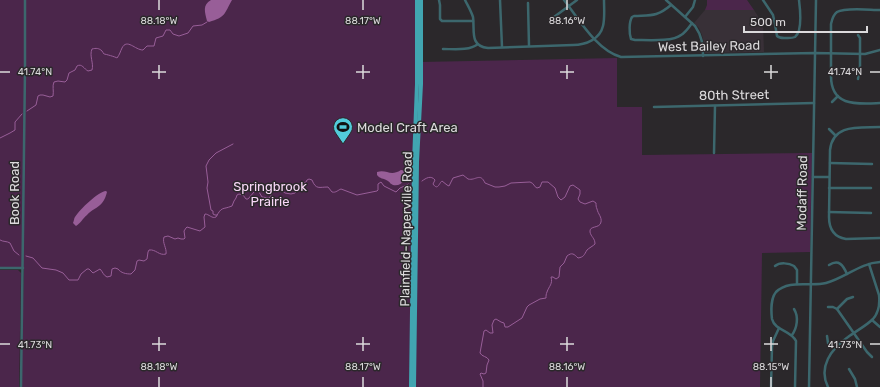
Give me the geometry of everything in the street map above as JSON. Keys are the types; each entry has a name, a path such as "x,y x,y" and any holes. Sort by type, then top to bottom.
{"main road":[{"name":"Plainfield-Naperville Road","path":"411,387 418,0"},
{"name":"Plainfield-Naperville Road","path":"414,387 417,162 421,84 421,0"}],"street":[{"name":"Book Road","path":"21,387 25,0"},
{"path":"439,0 440,19 442,21 473,21"},
{"path":"465,0 471,11 475,40 478,44 485,48 577,45 586,43 594,39 599,34 603,25 604,0"},
{"path":"500,0 502,48"},
{"name":"West Bailey Road","path":"564,0 600,46 614,55 621,57 815,53 860,54 880,50"},
{"path":"554,17 577,0"},
{"path":"666,0 697,28 702,37 703,56"},
{"path":"684,17 692,7 695,0"},
{"path":"763,0 773,15 776,24 777,37 780,38 792,38 796,36 800,20 799,0"},
{"name":"Modaff Road","path":"809,387 816,0"},
{"path":"528,3 529,46"},
{"path":"671,5 657,14 632,17 630,21 631,39 672,39 681,35 692,23"},
{"path":"880,10 845,10 837,12 833,17 832,22 831,53 831,84 838,96 847,102 854,104 880,103"},
{"path":"858,35 860,38 858,78"},
{"path":"443,49 471,48 478,44"},
{"path":"832,102 838,96"},
{"name":"80th Street","path":"654,107 814,103"},
{"path":"714,153 715,106"},
{"path":"880,127 848,128 842,130 835,136 831,145 829,177 830,226 833,232 846,239 880,238"},
{"path":"829,129 835,136"},
{"path":"830,163 872,164"},
{"path":"813,177 829,177"},
{"path":"829,188 871,188"},
{"path":"829,212 871,213"},
{"path":"795,387 796,343 792,335 779,328 774,323 772,318 772,304 776,293 790,285 821,284 828,282 869,264 880,262"},
{"path":"829,265 839,263 843,265 847,274"},
{"path":"775,266 779,264 789,264 794,266 797,270 797,284"},
{"path":"828,387 824,375 828,357 844,340 872,320 878,309 880,300 869,264"},
{"path":"0,268 23,268"},
{"path":"837,309 853,297"},
{"path":"828,307 837,309 866,352 872,357"},
{"path":"792,335 796,325 796,314 794,309"},
{"path":"872,320 880,327"},
{"path":"771,387 772,347 779,328"},
{"path":"827,336 828,343 834,350"},
{"path":"849,369 855,379 856,387"}],"shaded area":[{"path":"211,0 232,0 222,17 209,22 207,21 205,6"},
{"path":"705,10 754,10 763,24 764,52 705,53 702,35 699,28 694,23"},
{"path":"401,170 406,171 406,176 399,185 393,185 377,175 377,172 380,171 394,173"},
{"path":"106,191 105,199 102,203 76,226 73,223 77,214 94,198"}],"green space":[{"name":"Springbrook Prairie","path":"0,0 416,0 420,62 617,58 617,107 642,107 642,155 812,153 810,252 762,253 760,387 21,387 24,267 0,267"},
{"path":"707,0 747,0 754,10 705,10"},
{"path":"0,270 18,270 21,273 19,387 0,387"}],"waterway":[{"path":"27,111 36,105 38,96 53,96 54,82 65,82 69,73 75,70 77,66 82,66 88,71 92,70 92,49 99,49 104,54 117,58 122,48 126,44 143,50 147,46 154,46 156,38 163,36 166,30 170,30 173,34 179,36 188,33 193,26 202,25 207,22"},
{"path":"0,138 15,130 15,122 22,114"},
{"path":"217,215 213,214 213,211 211,210 207,188 208,182 206,166 209,160 216,153 233,144"},
{"path":"422,181 430,177 435,180 433,184 436,187 442,181 449,186 453,178 463,175 468,179 480,177 485,183 495,187 505,186 511,183 530,182 537,188 540,187 542,182 548,182 555,188 558,197 561,200 565,197 570,186 573,185 580,190 578,199 580,202 585,204 593,201 596,203 596,208 601,219 599,226 591,228 590,230 595,244 587,250 582,257 578,258 572,254 567,256 564,263 560,267 559,277 556,279 551,277 551,283 546,298 540,299 529,305 522,318 508,327 505,327 504,323 496,319 492,325 493,333 486,330 484,331 480,353 489,360 486,373 480,374 483,381 483,387"},
{"path":"26,256 33,258 42,268 56,270 63,273 69,280 78,280 81,274 87,269 93,273 100,269 107,277 111,276 112,269 115,268 124,273 131,274 135,270 137,261 144,261 147,259 149,250 166,254 164,237 168,236 175,239 184,239 184,231 187,227 200,231 205,227 205,214 216,217 222,209 232,206 237,195 239,194 243,195 246,199 248,199 257,190 262,197 269,198 274,190 281,190 285,193 291,194 295,193 301,185 309,179 312,180 316,187 328,187 332,192 336,192 341,189 357,195 377,191 378,184 381,182 384,186 396,192 408,184"},
{"path":"0,240 10,243 14,251 19,255"}],"place":[{"name":"Model Craft Area","path":"343,144"}]}
